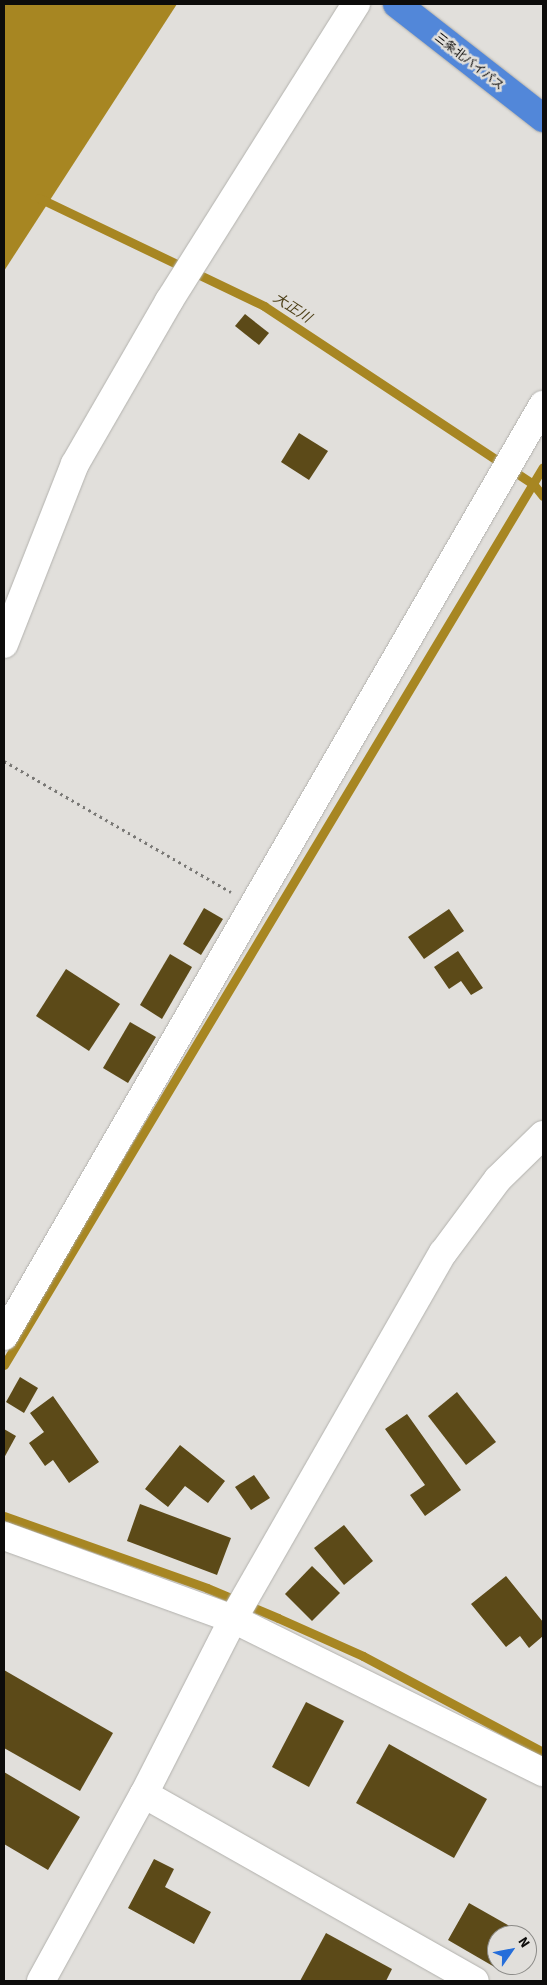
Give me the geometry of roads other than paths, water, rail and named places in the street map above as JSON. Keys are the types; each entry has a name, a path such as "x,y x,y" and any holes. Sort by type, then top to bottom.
{"highway":[{"name":"三条北バイパス","path":"397,4 543,118"}],"street":[{"path":"4,644 76,464 170,301 356,4"},
{"path":"4,1336 543,405"},
{"path":"41,1981 144,1794 232,1619 443,1253 498,1180 543,1135"},
{"path":"4,1536 232,1619 543,1772"},
{"path":"144,1794 475,1981"}],"waterway":[{"name":"大正川","path":"39,198 264,306 534,485 543,496"},
{"path":"4,1365 543,467"},
{"path":"4,1516 207,1588 278,1618 363,1656 543,1752"}]}
